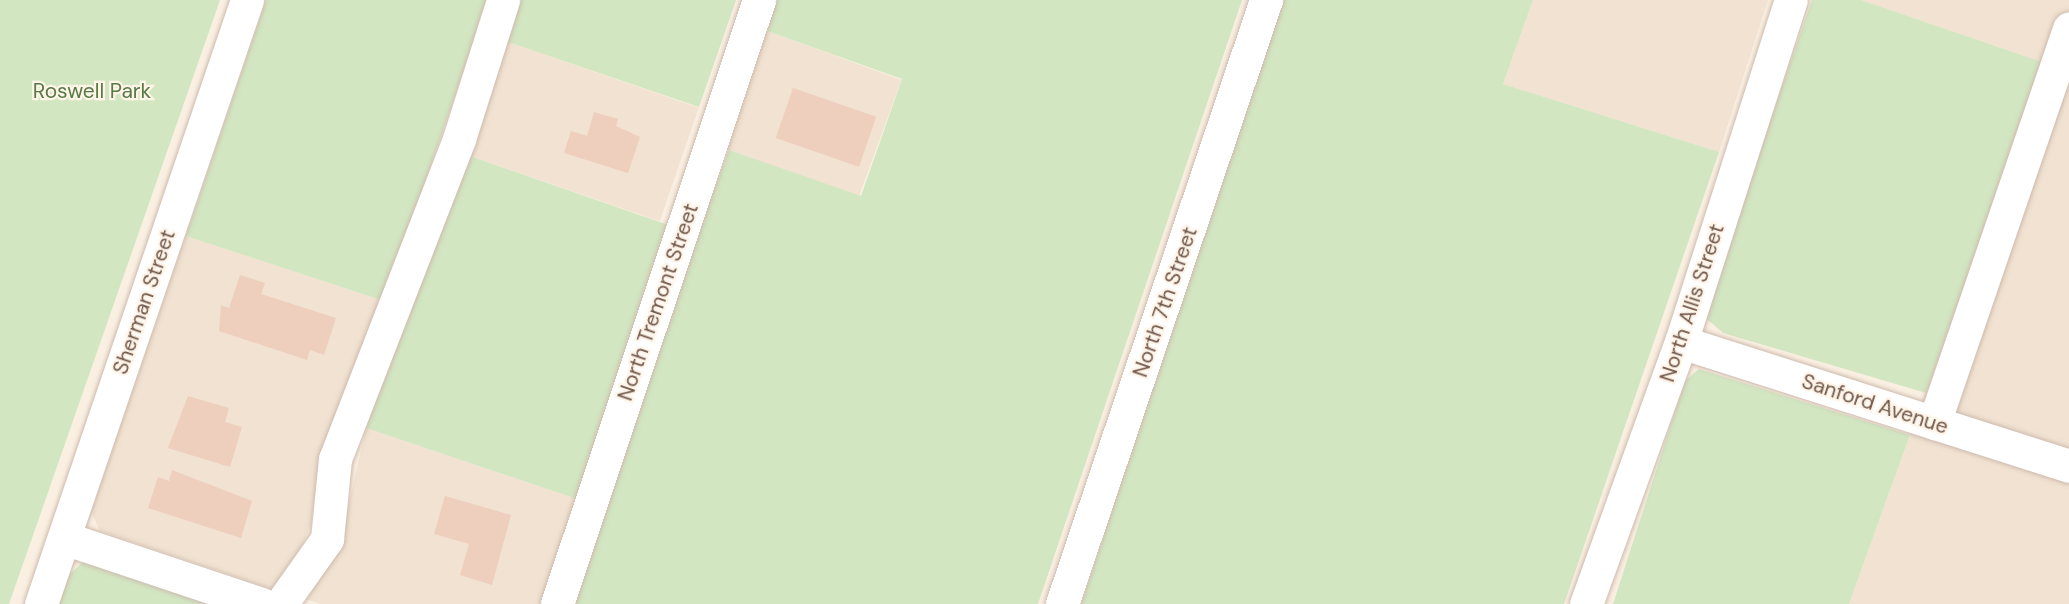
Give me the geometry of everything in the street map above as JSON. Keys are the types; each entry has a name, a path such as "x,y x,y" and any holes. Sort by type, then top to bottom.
{"street":[{"name":"Sherman Street","path":"41,604 247,0"},
{"path":"281,604 327,539 335,459 459,139 503,0"},
{"name":"North Tremont Street","path":"557,604 759,0"},
{"name":"North 7th Street","path":"1062,604 1266,0"},
{"name":"North Allis Street","path":"1586,604 1681,342 1791,0"},
{"path":"1934,423 2069,28"},
{"name":"Sanford Avenue","path":"1681,342 2069,466"},
{"path":"64,538 261,604"}],"shaded area":[{"path":"1533,0 1768,0 1719,152 1503,84"},
{"path":"1861,0 2069,0 2069,604 1849,604 2045,63"},
{"path":"767,31 901,80 859,197 724,148"},
{"path":"505,41 699,108 660,221 466,154"},
{"path":"186,236 384,301 318,468 311,524 299,553 272,589 100,531 91,512"},
{"path":"366,428 577,499 541,604 320,604 306,599 340,545"}],"green space":[{"name":"Roswell Park","path":"0,0 220,0 9,604 0,604"},
{"path":"266,0 488,0 384,301 186,236"},
{"path":"519,0 736,0 699,107 505,41"},
{"path":"776,0 1242,0 1038,604 572,604 577,499 366,428 467,155 697,235 729,150 861,196 902,79 767,31"},
{"path":"1282,0 1533,0 1503,84 1719,152 1564,604 1081,604"},
{"path":"1812,0 1861,0 2045,63 1926,393 1723,333 1707,319 1709,298"},
{"path":"1699,369 1910,435 1849,604 1613,604 1685,381"},
{"path":"84,561 216,604 59,604 70,574"}],"building":[{"path":"793,88 876,117 859,167 776,138"},
{"path":"594,112 618,119 616,126 640,137 628,173 564,153 571,131 587,136"},
{"path":"240,275 265,283 261,294 336,318 324,355 310,350 307,360 219,331 221,305 229,308"},
{"path":"188,396 229,408 225,422 242,427 230,467 168,448"},
{"path":"172,470 252,501 241,538 148,508 158,477 169,481"},
{"path":"445,496 511,515 492,585 460,575 469,544 434,534"}]}
